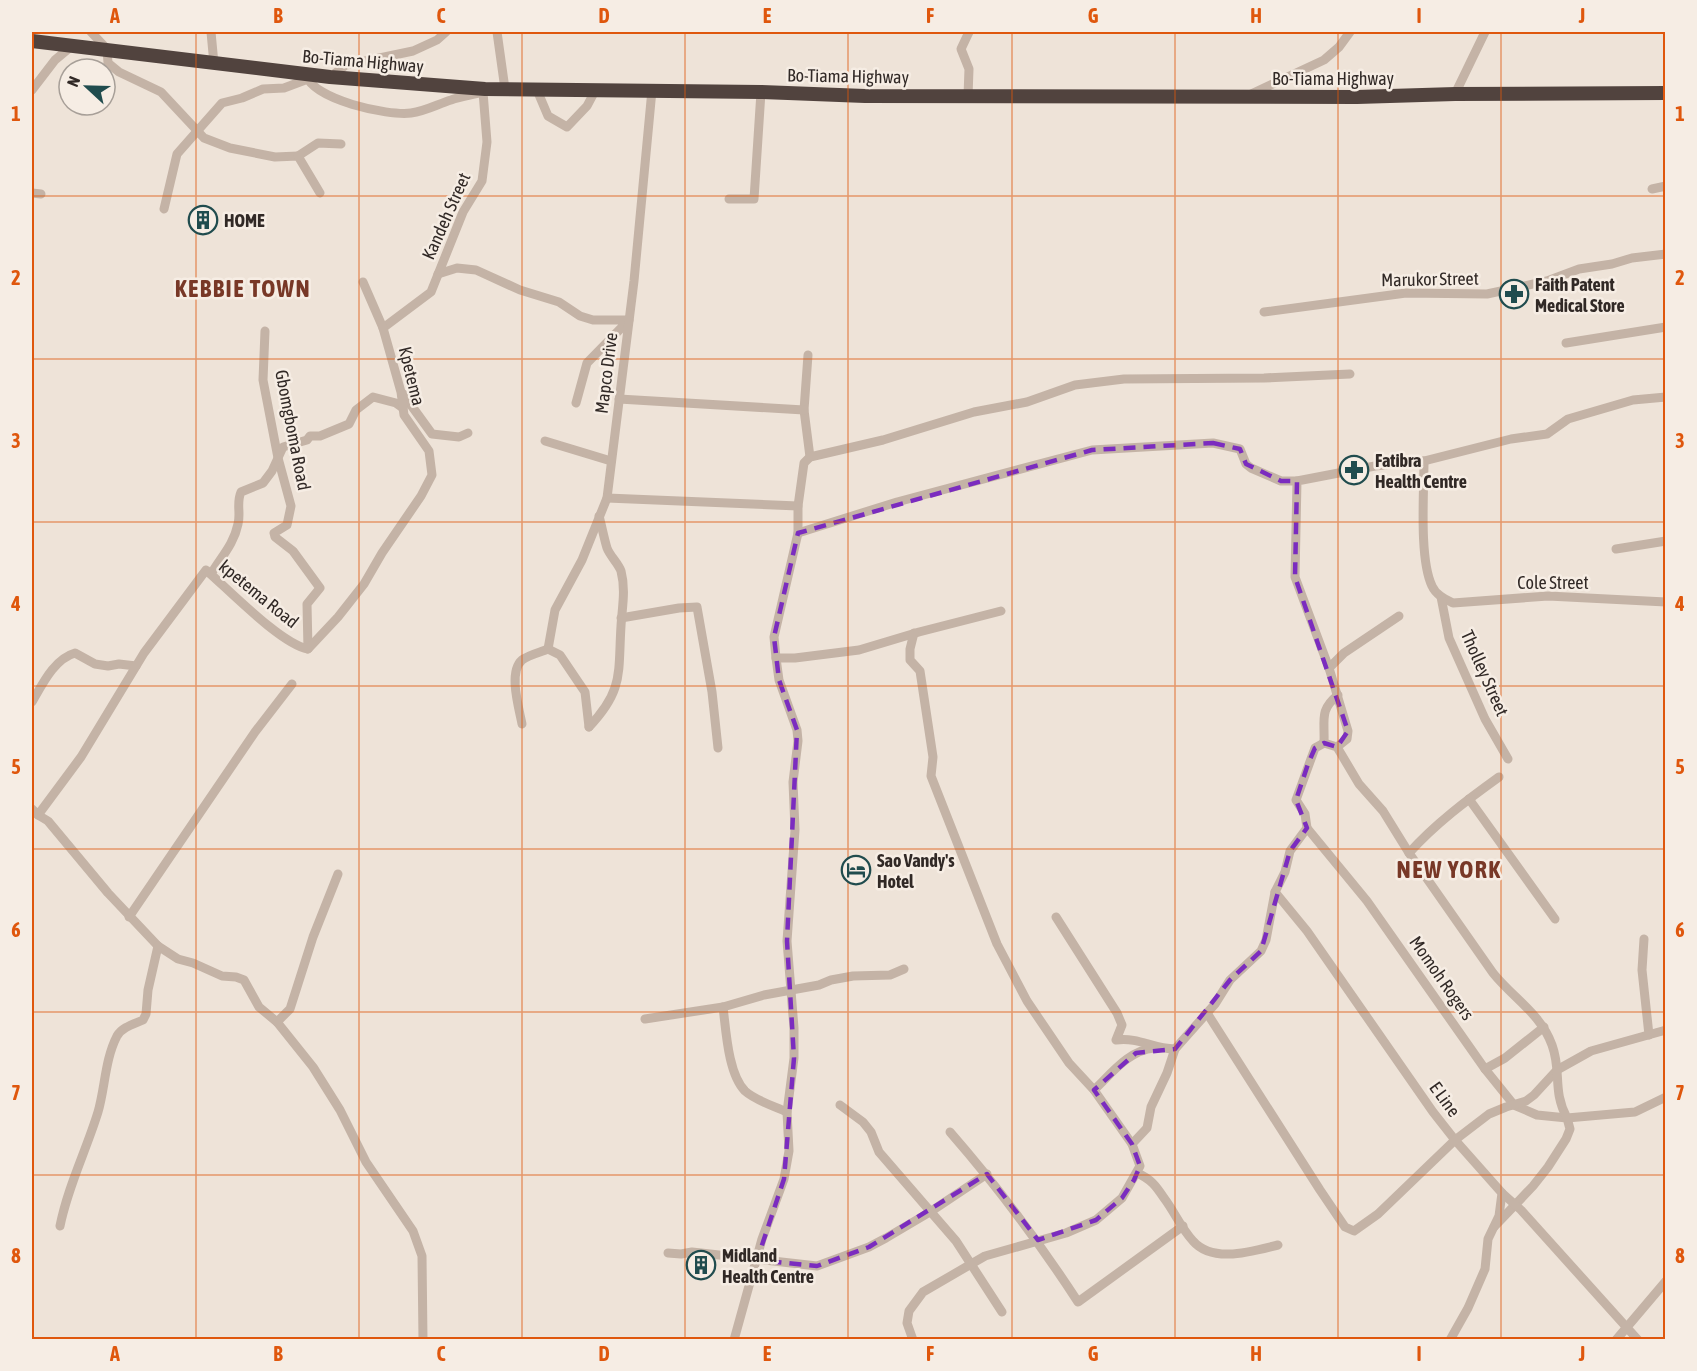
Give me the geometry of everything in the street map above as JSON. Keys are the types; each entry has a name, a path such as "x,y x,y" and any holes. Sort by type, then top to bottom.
{"highway":[{"name":"Bo-Tiama Highway","path":"32,41 107,49 307,77 330,77 484,91 505,89 652,90 865,96 1357,97 1665,93"}],"street":[{"path":"91,32 107,49 108,63 119,72 161,92 204,138 230,148 275,157 298,156 318,143 341,144"},
{"path":"211,32 214,64"},
{"path":"330,77 346,65 413,51 437,40 446,32"},
{"path":"497,32 505,89"},
{"path":"968,96 969,69 961,49 969,32"},
{"path":"1247,96 1324,60 1339,47 1350,32"},
{"path":"1455,94 1485,32"},
{"path":"32,90 55,60 73,45"},
{"path":"164,209 177,154 222,104 263,89 284,88 307,77 315,89 334,99 388,112 411,113 484,91"},
{"path":"537,90 548,116 567,127 587,106 595,91"},
{"name":"Mapco Drive","path":"548,649 555,610 582,560 607,498 629,320 652,90"},
{"name":"Kandeh Street","path":"383,328 431,292 463,212 482,181 487,142 484,91"},
{"path":"729,199 754,199 761,92"},
{"path":"298,156 320,193"},
{"path":"1652,189 1665,186"},
{"name":"Marukor Street","path":"1264,312 1406,293 1487,294 1547,281 1579,269 1665,254"},
{"path":"438,274 457,268 476,270 520,290 560,303 580,316 593,320 629,320"},
{"name":"Kpetema","path":"363,282 383,328 401,392 404,415 429,451 432,475"},
{"path":"576,403 587,363 629,320"},
{"path":"1566,343 1665,327"},
{"name":"Gbomgboma Road","path":"265,332 263,380 278,458 291,506 287,525 274,533 275,537 293,552 320,588 307,604 308,649"},
{"path":"808,355 804,410 810,457"},
{"path":"734,1340 769,1218 784,1179 789,1140 787,1112 794,1058 794,1028 787,941 795,830 793,782 797,755 797,730 779,680 774,637 798,533 798,506 804,463 810,457 883,440 974,412 1028,402 1075,385 1124,379 1264,378 1350,374"},
{"path":"401,392 432,434 459,437 468,433"},
{"path":"211,574 228,552 237,528 240,517 238,497 241,492 263,483 272,471 283,447 349,424 356,410 373,397 396,403 403,408"},
{"path":"798,533 897,502 1092,450 1214,443 1240,448 1246,464 1251,468 1281,481 1297,481 1375,466 1424,460 1511,439 1548,434 1568,418 1633,400 1665,397"},
{"path":"619,399 804,410"},
{"path":"544,441 611,461"},
{"name":"Tholley Street","path":"1424,460 1424,549 1432,586 1441,597 1449,638 1485,719 1508,759"},
{"name":"kpetema Road","path":"35,812 81,757 136,666 206,570 274,629 299,647 308,649 338,617 364,584 432,475"},
{"path":"1297,481 1295,577 1329,668 1348,731 1347,739 1337,747"},
{"path":"607,498 798,506"},
{"path":"522,724 515,685 516,670 522,660 548,649 560,655 585,692 589,727 603,712 616,687 620,672 621,618 624,595 621,570 608,549 599,516"},
{"path":"1616,549 1665,541"},
{"name":"Cole Street","path":"1441,597 1453,603 1548,596 1665,602"},
{"path":"621,618 680,608 697,608 712,692 718,748"},
{"path":"776,658 795,658 859,650 914,633 1001,611"},
{"path":"1329,668 1344,653 1399,616"},
{"path":"913,1340 907,1323 909,1311 923,1292 985,1256 1081,1228 1096,1220 1122,1198 1140,1166 1132,1144 1094,1090 1069,1063 1038,1017 997,944 931,776 933,757 920,671 910,660 914,633"},
{"path":"32,702 43,681 67,655 75,653 95,664 136,666"},
{"path":"129,917 255,732 292,684"},
{"path":"1338,695 1329,703 1324,712 1324,743 1337,747 1359,784 1383,811 1409,853 1493,973 1536,1015 1552,1046 1557,1070 1558,1099 1570,1129 1548,1167 1494,1227"},
{"name":"Momoh Rogers","path":"1324,743 1315,748 1296,800 1305,814 1307,828 1367,901 1485,1069 1514,1105"},
{"path":"1409,853 1425,836 1499,777"},
{"path":"1469,799 1556,919"},
{"path":"35,812 48,821 129,917 158,946 178,959 222,976 244,980 259,1007 278,1022 313,1067 340,1110 366,1162 413,1231 422,1256 423,1340"},
{"path":"1132,1144 1147,1128 1151,1107 1167,1073 1174,1049 1207,1013 1230,980 1262,951 1275,892 1285,872 1290,851 1307,828"},
{"path":"278,1022 290,1010 313,937 338,874"},
{"name":"E Line","path":"1275,892 1307,931 1455,1140 1638,1340"},
{"path":"1056,917 1117,1013 1122,1025 1116,1040 1132,1039 1158,1048"},
{"path":"1644,939 1642,970 1649,1035"},
{"path":"60,1226 66,1199 93,1128 109,1057 117,1036 122,1029 143,1020 146,1014 148,990 158,946"},
{"path":"645,1019 723,1007 764,995 791,992 853,976 890,975 904,969"},
{"path":"723,1007 730,1056 738,1081 746,1092 787,1112"},
{"path":"1207,1013 1345,1227 1354,1231 1378,1214 1455,1140 1490,1114 1526,1101 1557,1070 1591,1051 1665,1030"},
{"path":"1485,1069 1505,1058 1544,1027"},
{"path":"1094,1090 1136,1053 1146,1049 1174,1049"},
{"path":"1514,1105 1537,1115 1567,1118 1635,1112 1665,1097"},
{"path":"840,1105 863,1122 871,1132 879,1152 956,1241 1002,1312"},
{"path":"950,1132 987,1174 1038,1240 1078,1302 1183,1226"},
{"path":"1137,1173 1153,1181 1195,1244 1210,1252 1240,1253 1278,1245"},
{"path":"668,1253 692,1252 817,1266 869,1248 930,1212 987,1174"},
{"path":"1450,1340 1468,1308 1485,1269 1488,1239 1499,1216 1502,1193"},
{"path":"1616,1340 1665,1281"}],"highlighted area":[{"path":"1213,443 1240,449 1246,464 1281,481 1297,481 1295,577 1348,731 1337,747 1324,743 1315,748 1308,764 1296,800 1307,828 1290,851 1261,951 1230,980 1175,1049 1136,1053 1094,1090 1132,1144 1140,1166 1134,1180 1122,1198 1096,1220 1038,1240 987,1174 869,1247 817,1266 757,1260 784,1179 794,1058 787,941 797,730 779,680 774,637 798,533 1092,450"}],"place":[{"name":"HOME","path":"203,220"},
{"name":"Faith Patent Medical Store","path":"1514,294"},
{"name":"Fatibra Health Centre","path":"1354,470"},
{"name":"Sao Vandy's Hotel","path":"856,870"},
{"name":"Midland Health Centre","path":"701,1265"}],"district":[{"name":"KEBBIE TOWN","path":"243,288"},
{"name":"NEW YORK","path":"1449,869"}]}
